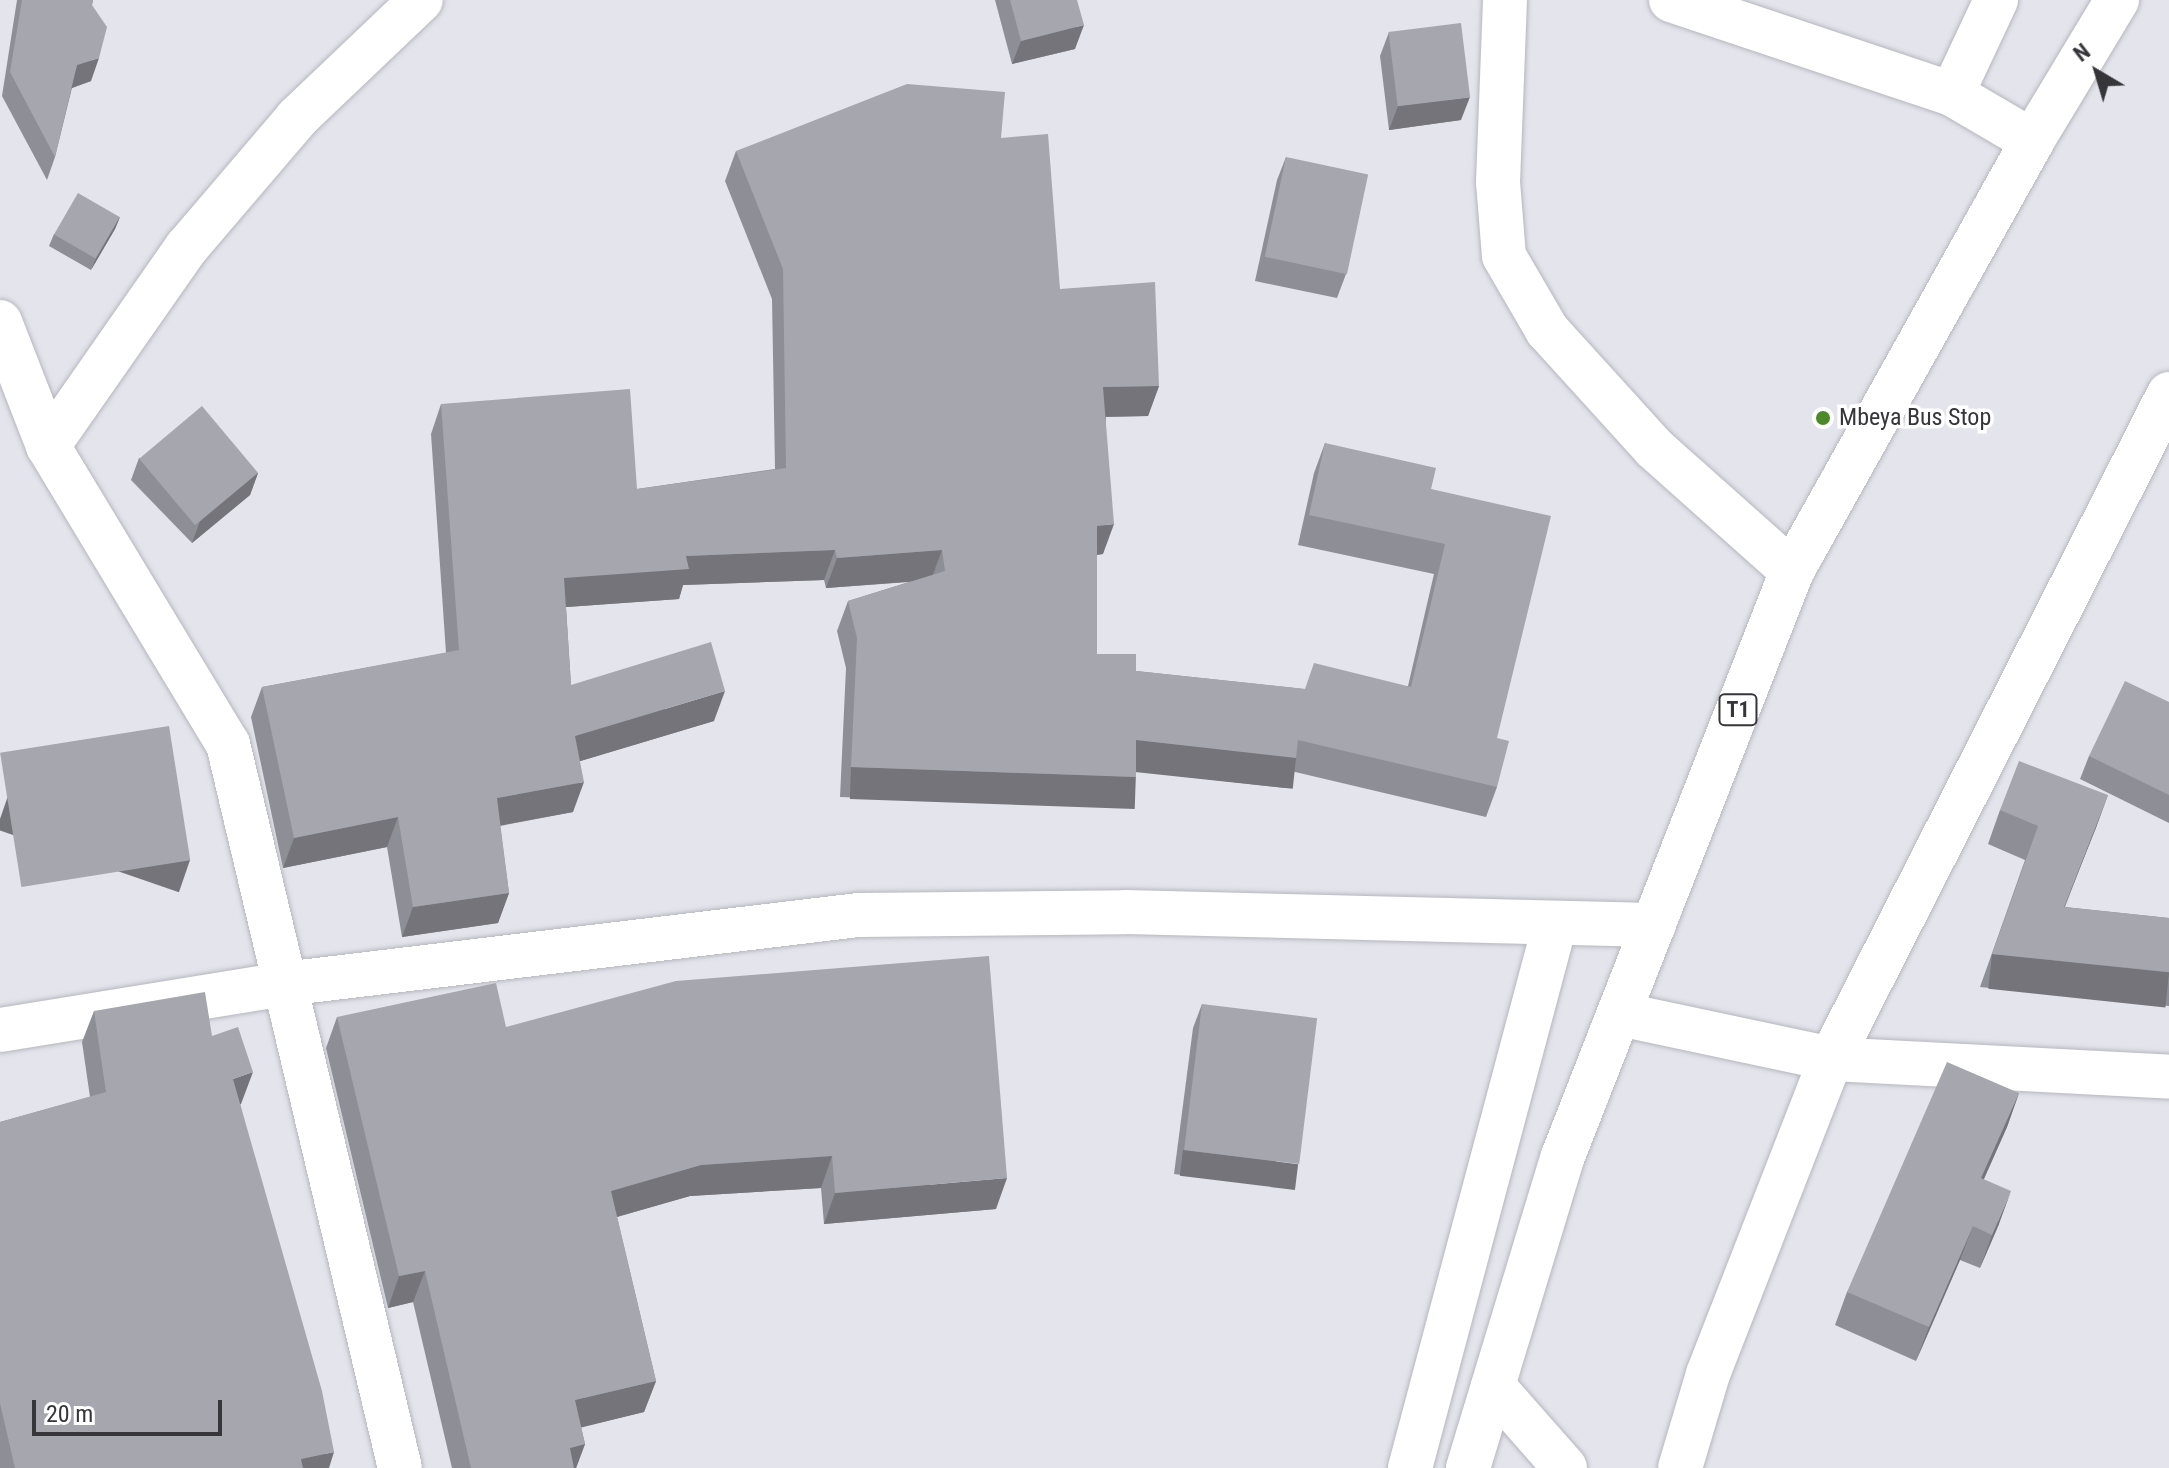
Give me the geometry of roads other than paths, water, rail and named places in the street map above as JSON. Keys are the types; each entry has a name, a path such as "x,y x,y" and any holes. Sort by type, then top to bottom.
{"main road":[{"path":"48,446 187,247 297,118 421,0"},
{"path":"1505,0 1498,182 1504,256 1547,330 1643,436 1792,571"},
{"path":"1671,0 1952,94 2032,141"},
{"path":"1952,94 1996,0"},
{"name":"T1","path":"1468,1468 1563,1156 1792,571 2032,141 2117,0"},
{"path":"0,322 48,446 228,744 400,1468"},
{"path":"1680,1468 1708,1374 1831,1059 2169,394"},
{"path":"0,1030 284,984 858,915 1126,912 1654,925"},
{"path":"1410,1468 1555,924"},
{"path":"1620,1014 1831,1059 2169,1077"},
{"path":"1493,1386 1565,1468"}],"place":[{"name":"Mbeya Bus Stop","path":"1823,418"}]}
